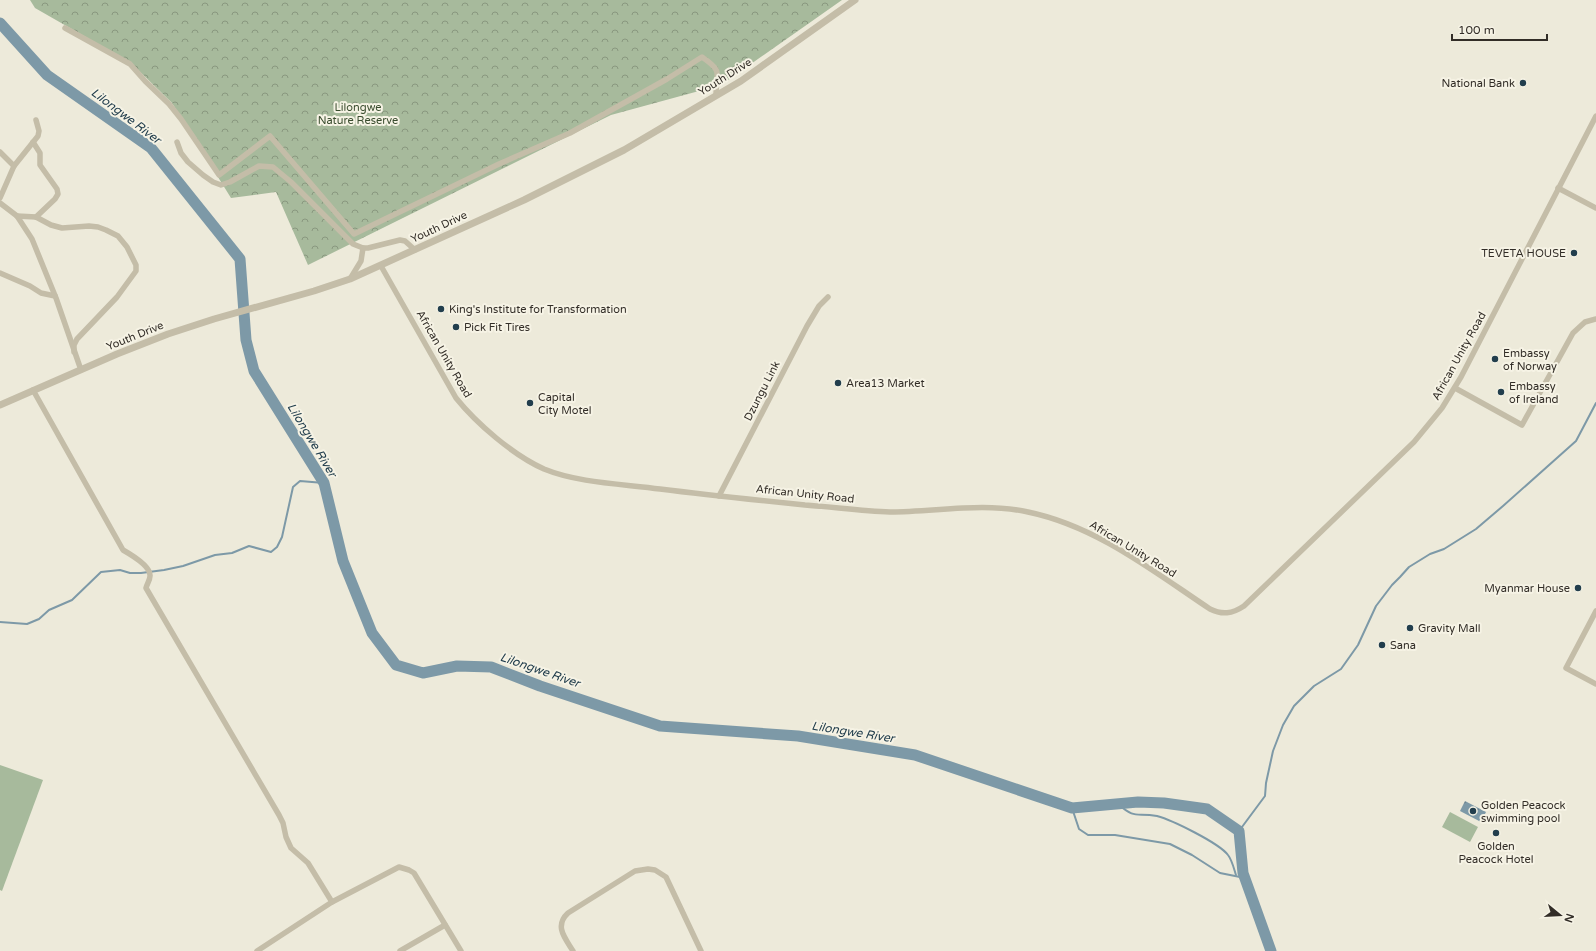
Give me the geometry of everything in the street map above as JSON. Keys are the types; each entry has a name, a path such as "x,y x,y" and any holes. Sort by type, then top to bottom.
{"street":[{"name":"Youth Drive","path":"0,405 168,334 350,279 381,266 589,168 624,150 741,80 855,0"},
{"path":"65,28 130,64 144,81 169,104 219,175 270,136 354,234 499,164 570,133 667,79 702,57 717,70 718,77 716,95"},
{"name":"African Unity Road","path":"381,266 456,398 476,421 521,455 544,468 573,477 719,496 869,511 996,508 1028,512 1066,523 1099,538 1156,572 1216,612 1228,613 1244,606 1414,442 1433,420 1455,388 1596,116"},
{"path":"0,198 14,166 38,136 39,131 36,120"},
{"path":"33,142 40,153 40,165 57,189 58,194 55,199 36,217"},
{"path":"177,142 188,162 213,182 221,185 259,166 273,167 291,182 347,240 363,248 376,247 400,240 405,241 415,250"},
{"path":"0,152 14,166"},
{"path":"1558,188 1596,208"},
{"path":"0,204 17,216 32,239 55,296 81,370"},
{"path":"17,216 36,217 51,225 62,228 89,226 106,230 118,236 127,247 137,268 117,297 77,339 74,345 74,352"},
{"path":"350,279 361,260 363,248"},
{"path":"0,273 30,286 41,293 55,296"},
{"name":"Dzungu Link","path":"719,496 806,326 819,306 828,297"},
{"path":"1455,388 1522,425 1574,333 1585,322 1596,319"},
{"path":"34,390 123,550 141,560 149,572 150,576 146,588 283,822 286,837 291,848 308,863 332,902"},
{"path":"1596,611 1566,668 1596,684"},
{"path":"257,951 332,902 396,867 402,867 414,873 461,951"},
{"path":"573,951 563,934 562,922 564,917 568,913 635,872 648,869 660,872 666,877 701,951"},
{"path":"400,951 445,925"}],"green space":[{"name":"Lilongwe Nature Reserve","path":"30,0 842,0 721,85 611,115 308,265 276,192 231,198 172,103 131,63 35,8"},
{"path":"0,765 43,780 2,891 0,890"},
{"path":"1450,812 1478,827 1470,842 1442,827"}],"water":[{"name":"Golden Peacock swimming pool","path":"1465,801 1486,812 1481,822 1460,811"}],"waterway":[{"name":"Lilongwe River","path":"0,23 47,75 151,148 240,259 246,340 254,371 324,483 343,561 372,633 396,665 423,673 457,666 491,667 540,686 660,726 798,736 915,755 1072,808 1138,802 1164,803 1207,809 1239,831 1243,873 1271,951"},
{"path":"1239,831 1265,796 1266,783 1273,751 1283,725 1294,706 1314,686 1341,669 1358,645 1376,606 1392,585 1409,567 1430,554 1444,549 1476,529 1576,441 1596,403"},
{"path":"0,622 27,624 39,619 49,610 72,600 101,572 120,570 130,573 141,573 164,570 183,566 215,555 232,553 249,546 271,552 277,547 282,537 293,487 300,481 324,483"},
{"path":"1118,804 1133,814 1164,818 1206,838 1228,855 1236,875"},
{"path":"1072,808 1079,829 1088,835 1115,835 1170,844 1192,855 1220,873 1245,878"}],"place":[{"name":"National Bank","path":"1523,83"},
{"name":"TEVETA HOUSE","path":"1574,253"},
{"name":"King's Institute for Transformation","path":"441,309"},
{"name":"Pick Fit Tires","path":"456,327"},
{"name":"Embassy of Norway","path":"1495,359"},
{"name":"Area13 Market","path":"838,383"},
{"name":"Embassy of Ireland","path":"1501,392"},
{"name":"Capital City Motel","path":"530,403"},
{"name":"Myanmar House","path":"1578,588"},
{"name":"Gravity Mall","path":"1410,628"},
{"name":"Sana","path":"1382,645"},
{"name":"Golden Peacock swimming pool","path":"1473,811"},
{"name":"Golden Peacock Hotel","path":"1496,833"}]}
